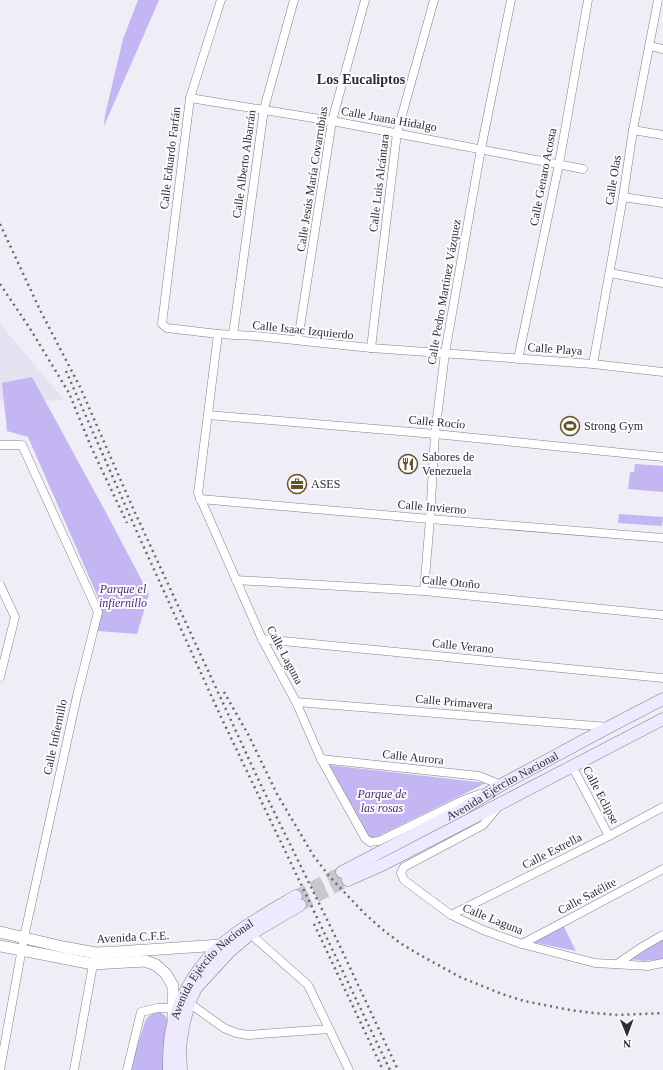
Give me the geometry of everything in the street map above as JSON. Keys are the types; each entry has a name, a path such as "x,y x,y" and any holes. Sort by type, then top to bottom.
{"main road":[{"name":"Avenida Ejército Nacional","path":"663,699 499,786 463,809 345,876 384,864 663,719"},
{"name":"Avenida Ejército Nacional","path":"169,1070 170,1045 174,1021 184,994 206,960 221,945 248,924 298,900 249,935 229,952 196,988 189,1003 183,1027 180,1047 181,1070"}],"street":[{"name":"Calle Eduardo Farfán","path":"162,324 190,98 221,0"},
{"name":"Calle Alberto Albarrán","path":"233,335 264,109 294,0"},
{"name":"Calle Jesús María Covarrubias","path":"298,340 332,121 365,0"},
{"name":"Calle Luis Alcántara","path":"371,348 396,133 434,0"},
{"name":"Calle Pedro Martínez Vázquez","path":"424,592 435,434 444,353 510,0"},
{"name":"Calle Genaro Acosta","path":"518,359 559,164 588,0"},
{"name":"Calle Olas","path":"593,364 623,197 633,130 658,0"},
{"path":"650,46 663,49"},
{"name":"Calle Juana Hidalgo","path":"190,98 332,121 583,169"},
{"path":"633,130 663,135"},
{"path":"623,197 663,204"},
{"path":"610,273 663,283"},
{"name":"Calle Isaac Izquierdo","path":"162,324 167,328 218,334 444,353"},
{"name":"Calle Laguna","path":"218,334 198,493 262,639 296,702 321,759 365,838 370,842 379,842 461,801 499,786"},
{"name":"Calle Playa","path":"444,353 593,364 663,372"},
{"name":"Calle Rocío","path":"208,415 435,434 663,457"},
{"name":"Calle Infiernillo","path":"0,445 22,445 98,612 77,696 21,950 0,1070"},
{"name":"Calle Invierno","path":"200,499 663,538"},
{"name":"Calle Otoño","path":"236,580 424,592 663,615"},
{"path":"0,585 14,617 0,677"},
{"name":"Calle Verano","path":"262,639 663,678"},
{"name":"Calle Primavera","path":"296,702 609,727"},
{"name":"Calle Aurora","path":"321,759 479,776 499,786"},
{"name":"Calle Eclipse","path":"572,766 609,836"},
{"name":"Calle Laguna","path":"500,804 484,825 404,868 402,872 404,880 452,915 483,930 522,944 595,963 648,966 663,963"},
{"name":"Calle Estrella","path":"452,915 609,836 663,807"},
{"name":"Calle Satélite","path":"522,944 663,869"},
{"name":"Avenida C.F.E.","path":"0,932 63,947 94,958 117,952 221,945"},
{"path":"617,964 663,935"},
{"path":"255,938 308,985 348,1070"},
{"name":"Avenida C.F.E.","path":"0,946 21,950 94,958 145,961 156,965 166,974 172,986 174,1021"},
{"path":"74,1070 94,958"},
{"path":"189,1003 224,1028 236,1033 248,1035 329,1029"},
{"path":"127,1070 141,1012 157,1008 173,1008"}],"shaded area":[{"path":"0,324 64,400 0,401"}],"green space":[{"path":"138,0 159,0 104,126 105,115 123,39"},
{"name":"Parque el infiernillo","path":"32,377 149,594 137,634 98,631 101,604 28,437 7,431 2,383"},
{"path":"635,464 663,466 663,492 628,489 630,472 634,472"},
{"path":"619,514 663,517 662,526 618,523"},
{"name":"Parque de las rosas","path":"329,765 486,783 370,840 348,805"},
{"path":"563,925 576,951 532,942"},
{"path":"663,937 663,959 644,961 630,959"},
{"path":"154,1012 162,1013 167,1019 164,1070 131,1070 135,1052 146,1019"}],"tunnel":[{"path":"296,896 342,872"},
{"path":"300,905 348,880"}],"railway":[{"path":"0,224 40,310 80,387 132,506 259,781 337,940 398,1070"},
{"path":"0,284 29,327 69,393 92,449 127,523"},
{"path":"66,371 220,715 390,1070"},
{"path":"224,692 249,736 277,794 313,855 329,876 365,914 400,943 460,977 524,1001 570,1010 617,1015 663,1013"},
{"path":"314,924 383,1070"}],"place":[{"name":"Strong Gym","path":"570,426"},
{"name":"Sabores de Venezuela","path":"408,464"},
{"name":"ASES","path":"297,484"}],"district":[{"name":"Los Eucaliptos","path":"361,79"}]}
